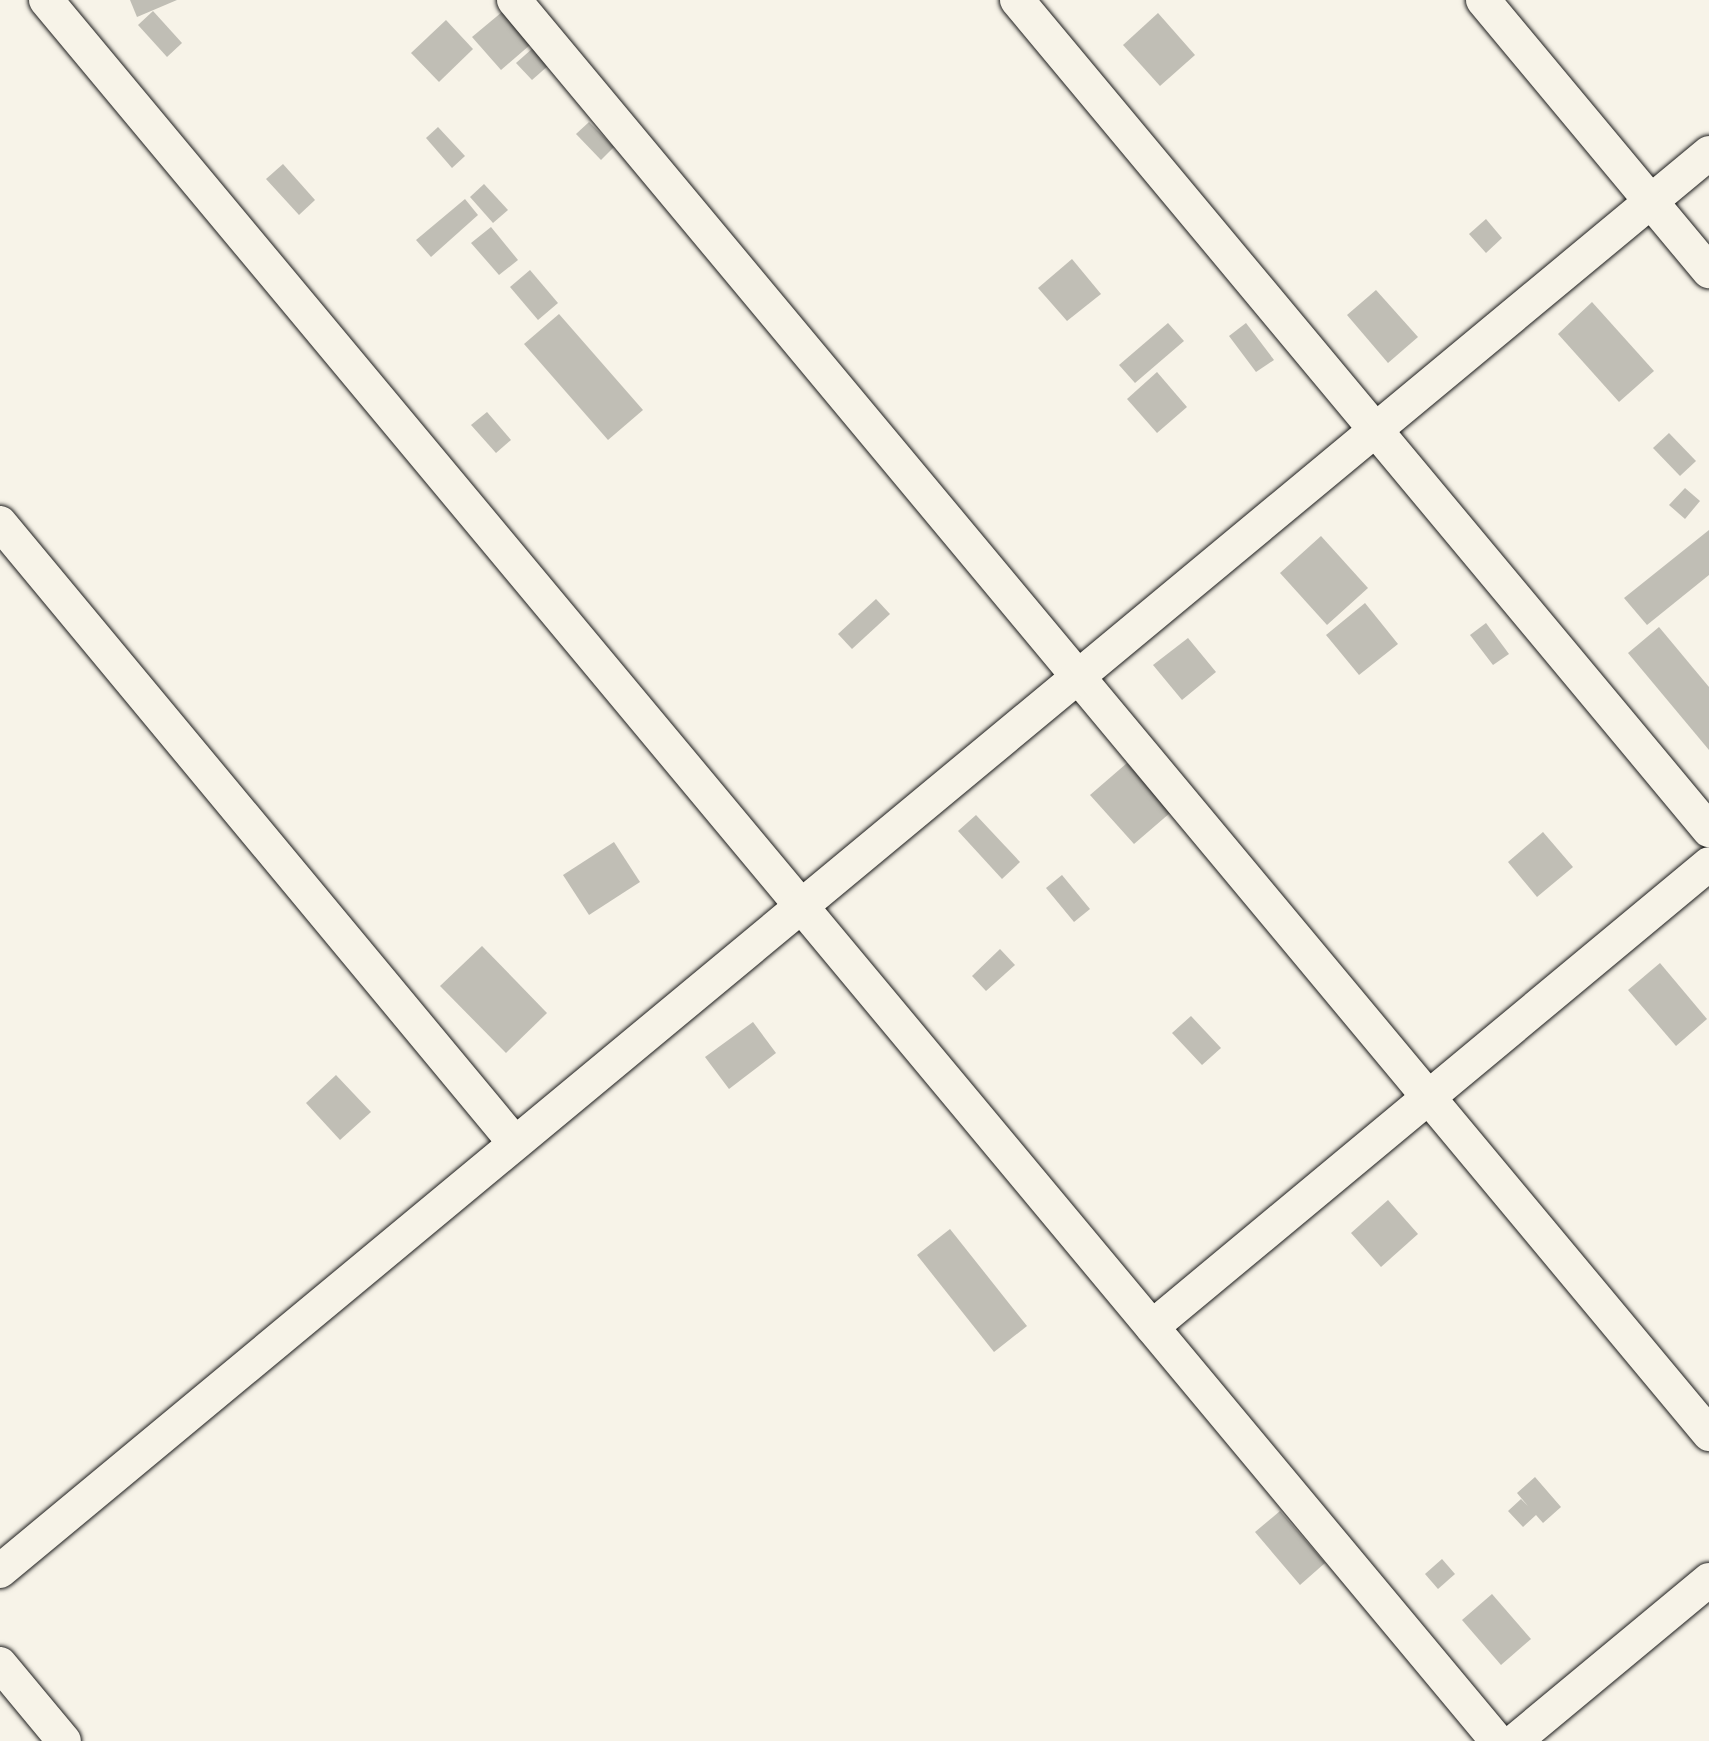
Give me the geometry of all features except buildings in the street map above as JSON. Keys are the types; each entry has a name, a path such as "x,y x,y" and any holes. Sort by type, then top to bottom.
{"street":[{"path":"46,0 1497,1741"},
{"path":"514,0 1709,1434"},
{"path":"1017,0 1709,830"},
{"path":"1483,0 1709,271"},
{"path":"0,1571 1709,153"},
{"path":"0,523 515,1143"},
{"path":"1152,1327 1709,864"},
{"path":"1515,1741 1709,1580"},
{"path":"0,1664 64,1741"}]}
